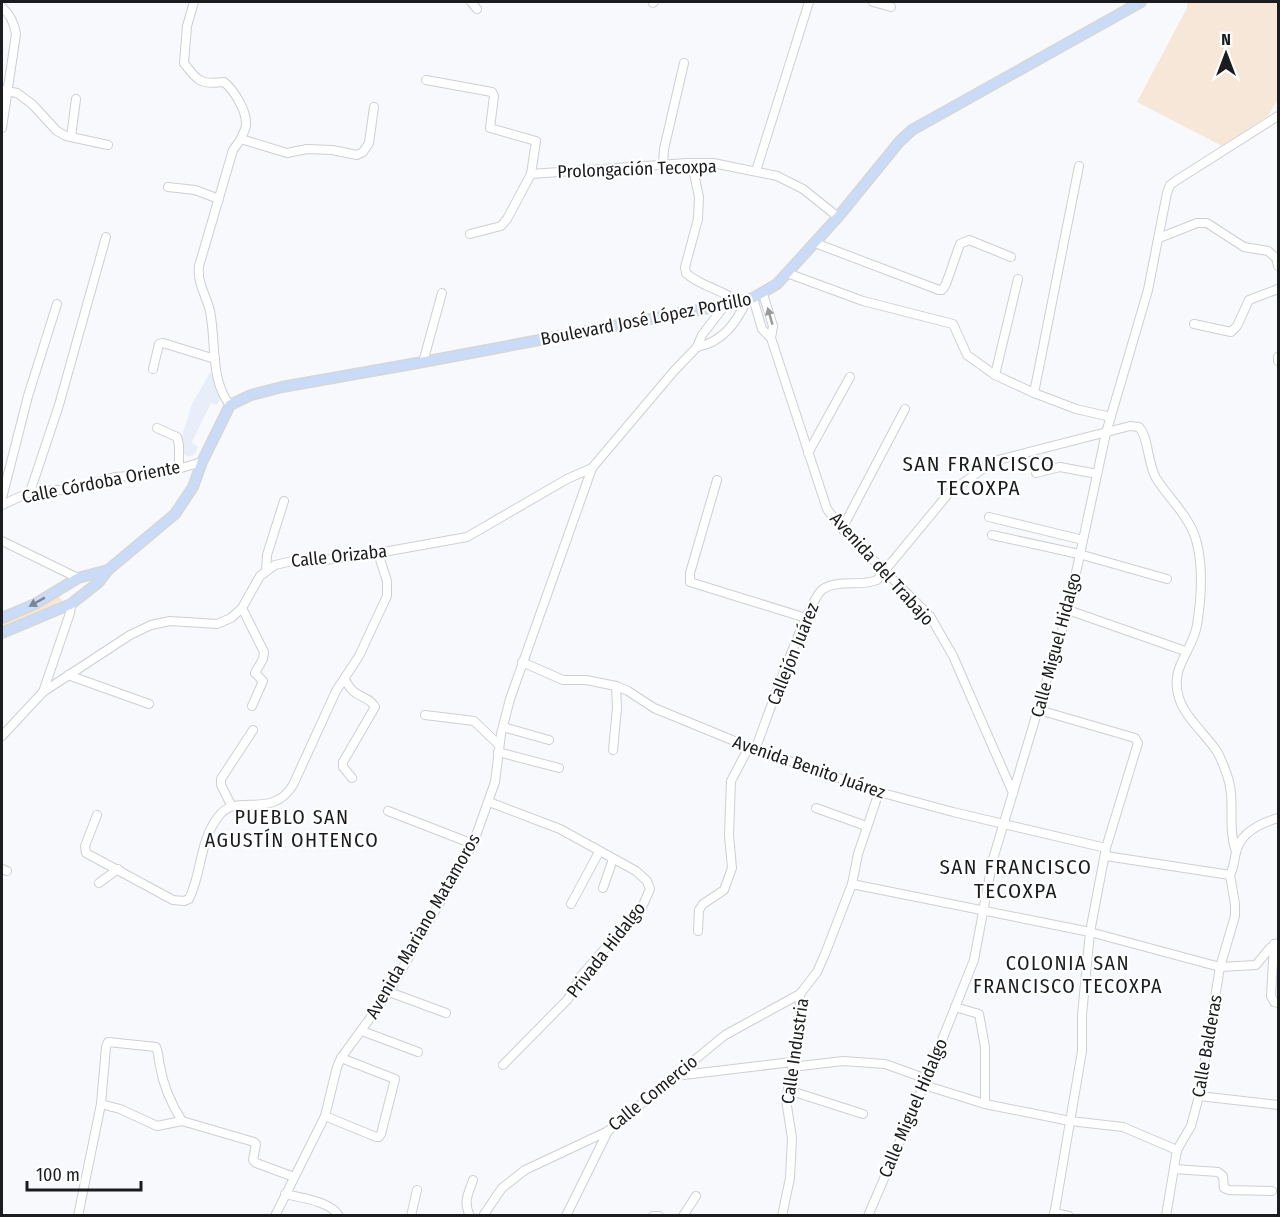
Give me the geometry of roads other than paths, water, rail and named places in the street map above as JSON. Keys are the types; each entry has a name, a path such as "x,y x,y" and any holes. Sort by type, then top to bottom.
{"main road":[{"name":"Boulevard José López Portillo","path":"230,405 251,395 282,387 725,305 764,294 787,273 838,218 900,141 912,130 1142,2"},
{"path":"2,633 70,604 87,593 108,570 175,514 193,486 230,405"},
{"path":"2,618 35,604 78,578 108,570"},
{"path":"78,578 85,582 87,593"},
{"path":"62,587 61,599 70,604"}],"street":[{"path":"194,2 187,26 184,63 193,76 207,84 224,82 232,88 242,106 246,126 233,150 199,266 198,278 209,308 218,377 225,399 230,405"},
{"path":"471,2 477,9"},
{"path":"756,171 809,2"},
{"path":"873,2 891,7"},
{"path":"2,7 14,22 16,34 4,91 2,128"},
{"path":"663,165 664,149 684,63"},
{"path":"426,80 492,92 494,96 490,128 536,141 531,174 501,226 470,234"},
{"path":"4,91 17,93 32,104 57,131 71,137 108,145"},
{"path":"71,137 76,99"},
{"path":"241,139 287,153 307,149 332,150 357,155 363,152 369,143 374,107"},
{"name":"Calle Miguel Hidalgo","path":"868,1215 974,960 993,859 1068,610 1106,433 1148,290 1162,214 1170,185 1278,116"},
{"name":"Prolongación Tecoxpa","path":"531,174 713,163 777,176 802,189 838,218"},
{"path":"692,164 699,197 698,219 685,267 686,273 706,286 746,300"},
{"path":"1034,393 1079,166"},
{"path":"168,187 195,190 219,199"},
{"path":"1159,238 1197,223 1207,223 1244,247 1268,251 1276,258 1278,266"},
{"path":"30,492 59,405 106,237"},
{"path":"815,243 939,290 942,290 946,284 960,244 969,240 1011,257"},
{"path":"787,273 863,301 953,324 967,355 995,375 1076,409 1111,417"},
{"path":"995,375 1018,279"},
{"path":"1194,324 1231,332 1237,326 1249,300 1278,289"},
{"path":"423,362 442,293"},
{"name":"Avenida del Trabajo","path":"764,294 773,326 771,338"},
{"name":"Avenida del Trabajo","path":"746,300 762,329 771,338 827,509 842,529 930,616 953,657 1013,793"},
{"name":"Avenida Mariano Matamoros","path":"697,347 708,345 727,332 738,320 746,300"},
{"path":"2,498 27,396 57,304"},
{"name":"Avenida Mariano Matamoros","path":"275,1215 325,1116 341,1058 389,992 473,844 495,782 503,728 522,662 592,468 697,347 702,335 725,305"},
{"path":"153,369 157,348 163,343 215,359"},
{"path":"808,453 850,377"},
{"path":"842,529 905,409"},
{"path":"885,572 950,493 994,461 1130,426 1139,427 1144,433 1147,455 1156,477 1190,524 1200,557 1197,627 1176,675 1179,699 1198,729 1217,751 1228,779 1231,831 1236,852"},
{"path":"157,428 177,436 180,468"},
{"name":"Calle Córdoba Oriente","path":"2,505 30,492 72,489 115,477 160,474 202,462"},
{"path":"1036,473 1060,467 1097,474"},
{"name":"Calle Orizaba","path":"2,736 43,692 130,635 151,625 170,621 217,624 231,618 242,608 260,576 283,562 325,560 378,553 467,537 567,479 592,468"},
{"path":"717,480 690,573 690,582 806,618"},
{"path":"266,571 267,555 284,501"},
{"path":"989,517 1083,540"},
{"path":"992,535 1079,554 1167,579"},
{"path":"2,541 78,578"},
{"path":"97,815 85,850 173,900 189,899 202,847 217,817 231,806 276,802 284,798 293,785 336,691 359,656 387,596 387,581 378,553"},
{"name":"Callejón Juárez","path":"698,931 699,910 724,890 732,868 729,835 731,781 752,748 817,594 825,587 874,581 885,572"},
{"name":"Calle Orizaba","path":"43,692 70,613 70,604"},
{"path":"242,608 264,652 255,673 263,681 252,706"},
{"path":"1068,610 1185,651"},
{"name":"Avenida Benito Juárez","path":"522,662 562,680 586,680 616,686 654,708 752,748 879,792 1106,852 1230,875"},
{"path":"68,675 149,704"},
{"path":"345,679 354,694 372,702 375,707 343,762 343,767 352,778"},
{"path":"613,750 617,708 616,686"},
{"path":"1039,710 1135,738 1138,742 1106,852 1090,932 1082,1015 1082,1051 1054,1214 1069,1215"},
{"path":"425,715 474,721 499,748 559,768"},
{"path":"503,728 549,740"},
{"path":"231,806 221,785 221,779 253,730"},
{"name":"Calle Industria","path":"782,1215 790,1178 792,1149 786,1110 792,1064 801,1025 800,994 818,972 852,884 866,826 879,792"},
{"name":"Privada Hidalgo","path":"489,802 539,820 636,871 647,881 650,889 638,910 581,976 568,999 503,1065"},
{"path":"816,808 866,826"},
{"path":"388,811 473,844"},
{"path":"1230,875 1240,842 1258,825 1278,818"},
{"path":"571,904 599,852"},
{"path":"603,888 613,859"},
{"path":"99,882 118,869"},
{"name":"Calle Balderas","path":"1166,1215 1177,1150 1191,1126 1199,1095 1220,967 1235,916 1230,875"},
{"path":"852,884 1090,932 1220,967 1256,965 1276,944"},
{"path":"1276,944 1271,996 1278,1004"},
{"path":"389,992 446,1013"},
{"name":"Calle Comercio","path":"483,1215 502,1188 525,1170 608,1131 725,1035 800,994"},
{"path":"955,1007 979,1014 985,1047 986,1104"},
{"path":"362,1031 418,1052"},
{"path":"78,1215 101,1104 108,1042 156,1047 173,1107 182,1121"},
{"path":"325,1116 379,1137 394,1081 341,1058"},
{"path":"674,1076 843,1061 885,1064 925,1082 986,1104 1070,1120 1123,1127 1177,1150"},
{"path":"788,1090 863,1114"},
{"path":"1199,1095 1278,1105"},
{"path":"101,1104 120,1109 157,1126 182,1121 254,1142 256,1144 254,1160 256,1163 294,1177"},
{"path":"566,1215 608,1131"},
{"path":"1174,1169 1218,1172 1223,1176 1224,1188 1229,1190 1272,1191"},
{"path":"470,1215 466,1199 473,1180"},
{"path":"411,1215 417,1190"},
{"path":"285,1194 325,1205 339,1215"},
{"path":"683,1215 696,1196"},
{"path":"492,1201 492,1215"},
{"path":"653,1215 659,1215"}],"district":[{"name":"SAN FRANCISCO TECOXPA","path":"979,476"},
{"name":"PUEBLO SAN AGUSTÍN OHTENCO","path":"292,828"},
{"name":"SAN FRANCISCO TECOXPA","path":"1016,879"},
{"name":"COLONIA SAN FRANCISCO TECOXPA","path":"1068,974"}]}
